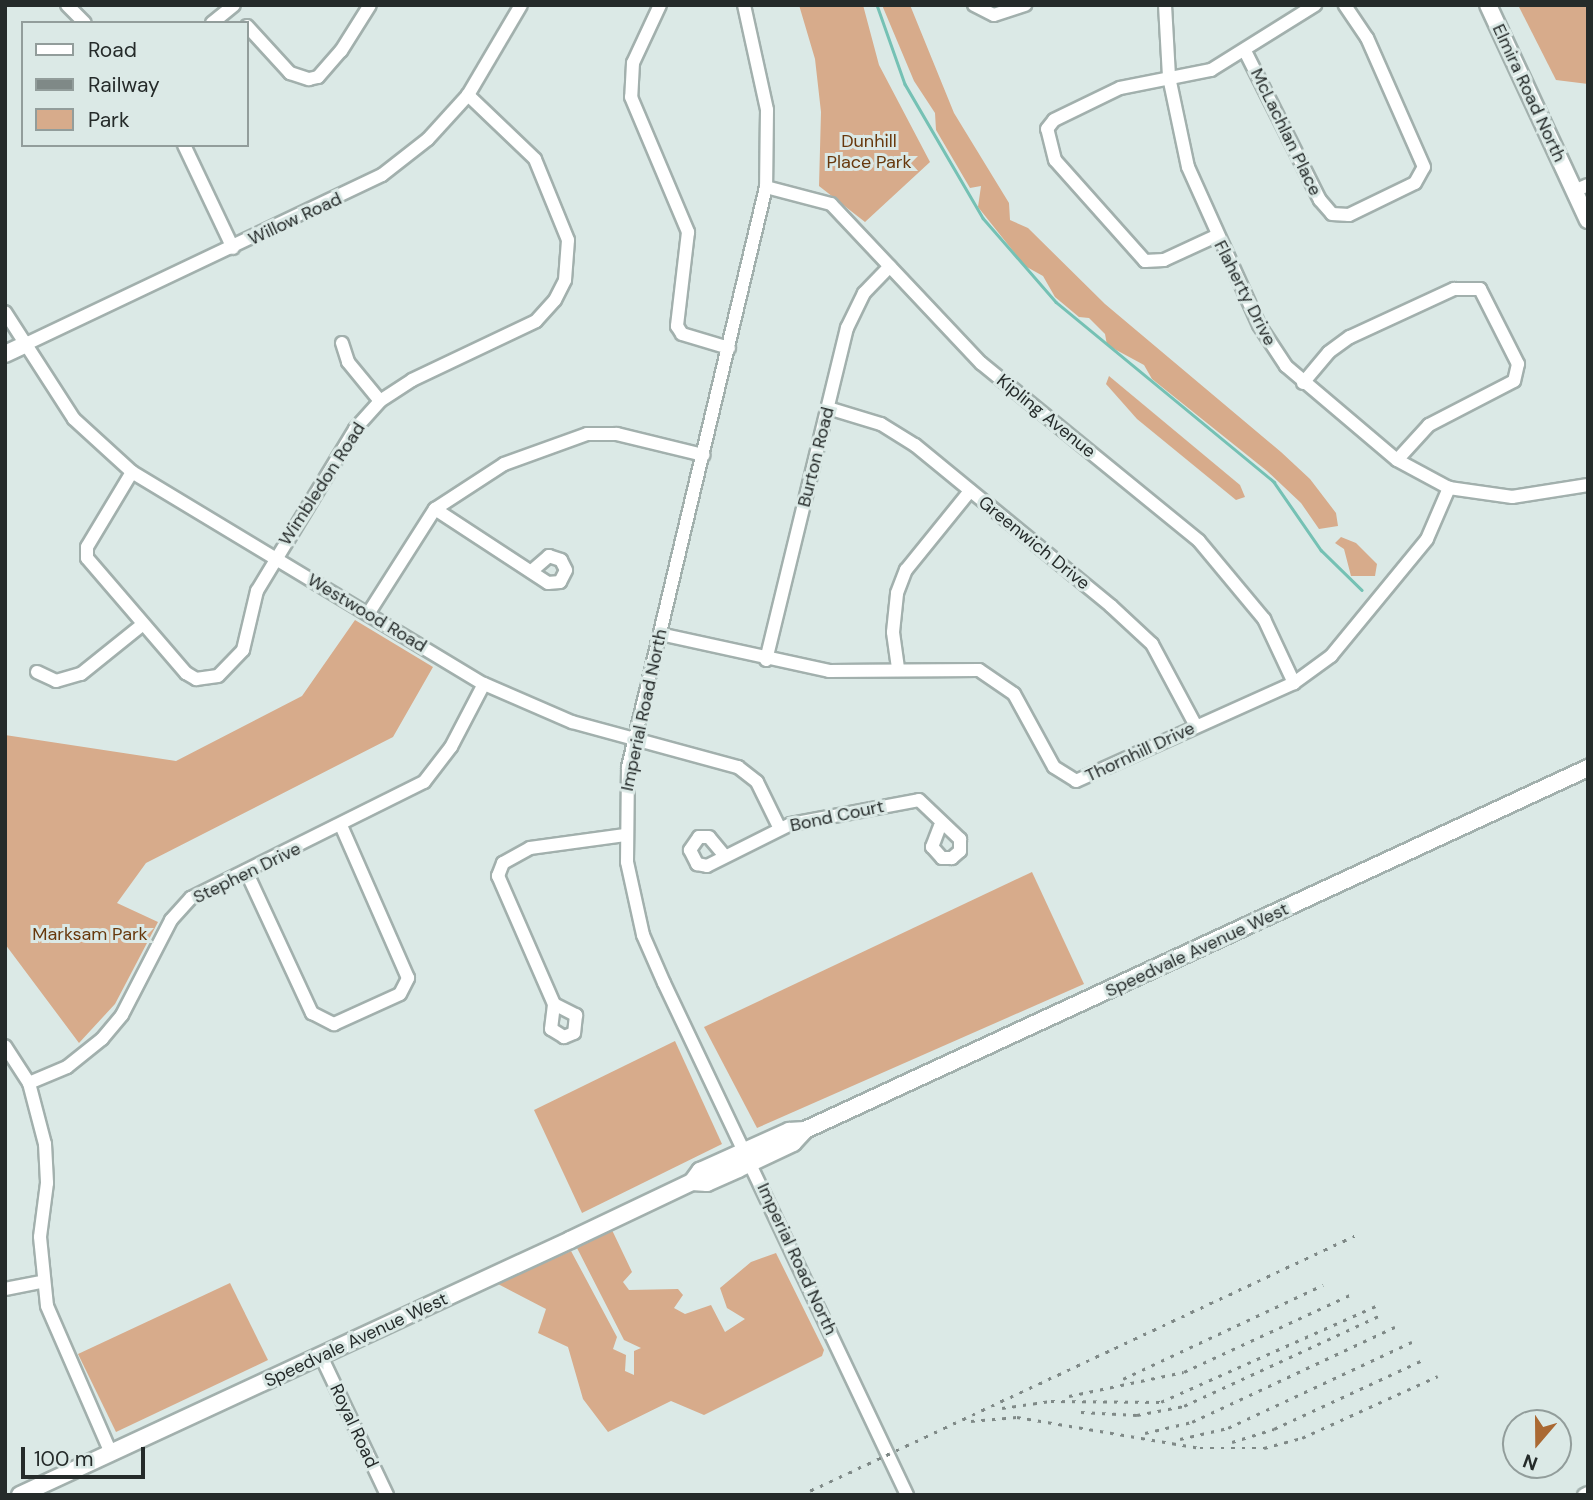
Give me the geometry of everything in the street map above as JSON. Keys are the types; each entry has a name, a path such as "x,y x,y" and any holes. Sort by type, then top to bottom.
{"main road":[{"name":"Elmira Road North","path":"1488,5 1581,188 1588,220"},
{"name":"Willow Road","path":"5,354 26,344"},
{"name":"Speedvale Avenue West","path":"20,1495 692,1182 707,1183 748,1157 793,1143 805,1130 1588,768"}],"street":[{"path":"67,5 83,21"},
{"path":"248,28 290,72 309,79 318,77 341,51 370,5"},
{"name":"Willow Road","path":"26,344 382,175 428,139 468,95 521,5"},
{"path":"660,5 638,47 631,88 688,232 677,326 682,334 729,348"},
{"name":"Imperial Road North","path":"744,5 767,110 766,187 634,740 625,786 625,835 643,935 907,1495"},
{"path":"974,5 994,15 1025,5"},
{"name":"Flaherty Drive","path":"1165,5 1169,78 1180,143 1216,236 1273,349 1303,383 1397,460 1449,488 1512,497 1588,485"},
{"name":"McLachlan Place","path":"1216,236 1164,260 1145,261 1055,160 1046,143 1049,124 1120,88 1211,70 1315,5"},
{"name":"McLachlan Place","path":"1244,51 1270,92 1320,200 1332,214 1349,215 1415,183 1424,167 1367,38 1345,5"},
{"path":"215,21 233,7"},
{"name":"Wimbledon Road","path":"132,472 92,538 87,558 186,673 196,679 218,676 248,640 257,591 355,429 380,401 536,320 555,300 565,280 568,240 535,159 468,95"},
{"path":"185,147 233,248"},
{"name":"Kipling Avenue","path":"766,187 831,204 981,363 1199,541 1264,619 1294,683"},
{"name":"Burton Road","path":"766,660 851,316 890,266"},
{"path":"1303,383 1329,352 1350,337 1454,289 1480,289 1518,364 1514,381 1429,425 1397,460"},
{"name":"Westwood Road","path":"5,312 74,419 132,472 484,684 572,722 738,767 757,782 780,829"},
{"path":"342,343 348,362 380,401"},
{"name":"Greenwich Drive","path":"828,408 897,432 1152,644 1196,726"},
{"path":"368,614 435,509 504,464 587,433 617,434 703,455"},
{"name":"Thornhill Drive","path":"660,634 766,660 863,674 898,668 957,667 1001,682 1025,708 1054,767 1076,781 1294,683 1331,656 1432,531 1449,488"},
{"path":"898,668 893,632 897,593 906,570 970,491"},
{"path":"435,509 532,571"},
{"path":"37,673 56,681 81,674 142,625"},
{"name":"Stephen Drive","path":"29,1083 67,1067 102,1039 122,1015 180,908 246,871 402,798 433,774 484,684"},
{"name":"Bond Court","path":"724,855 810,818 919,800 930,806 940,826"},
{"path":"246,871 312,1013 334,1024 400,994 408,978 342,828"},
{"path":"554,1004 498,876 503,863 530,848 625,835"},
{"path":"5,1046 29,1083 45,1144 41,1282 55,1332 111,1452"},
{"path":"5,1289 41,1282"},
{"name":"Royal Road","path":"321,1356 387,1495"}],"green space":[{"name":"Dunhill Place Park","path":"799,5 863,5 879,65 930,162 865,222 819,186 821,112 815,59"},
{"path":"882,5 910,5 954,113 1009,203 1010,220 1028,228 1105,304 1310,479 1336,513 1338,526 1319,529 1301,503 1267,471 1152,379 1144,365 1107,345 1105,334 1089,318 1079,317 1055,297 1043,276 1025,266 978,207 981,186 970,188 936,130 935,113 914,81"},
{"path":"1518,5 1588,5 1588,84 1556,80"},
{"path":"1109,376 1240,485 1245,497 1236,500 1137,419 1106,384"},
{"path":"1341,537 1356,543 1377,564 1375,576 1351,576 1344,549 1335,543"},
{"name":"Marksam Park","path":"355,620 433,667 393,737 146,863 117,903 158,922 115,1004 79,1043 5,944 5,735 176,761 302,696"},
{"path":"1032,872 1084,984 757,1128 704,1027"},
{"path":"675,1041 722,1144 582,1213 534,1110"},
{"path":"612,1230 632,1272 623,1282 629,1290 678,1289 683,1295 674,1308 685,1314 711,1305 725,1332 745,1319 727,1308 720,1288 751,1262 776,1253 824,1350 822,1356 704,1415 671,1401 608,1432 583,1399 568,1347 538,1333 546,1309 498,1284 571,1251 617,1337 613,1349 626,1355 625,1371 634,1375 634,1351 641,1348 624,1340 577,1248"},
{"path":"230,1283 268,1360 116,1432 78,1354"}],"waterway":[{"path":"877,5 905,84 983,218 1056,302 1274,482 1321,550 1362,590"}],"railway":[{"path":"801,1495 1354,1236"},
{"path":"1123,1379 1323,1285"},
{"path":"1069,1396 1184,1372 1350,1295"},
{"path":"1002,1408 1051,1401 1161,1402 1376,1306"},
{"path":"1081,1412 1137,1415 1184,1406 1381,1315"},
{"path":"1145,1433 1192,1422 1395,1327"},
{"path":"1180,1439 1228,1428 1412,1342"},
{"path":"1232,1442 1274,1429 1425,1359"},
{"path":"971,1421 1017,1417 1200,1448 1264,1448 1302,1438 1438,1376"}]}
